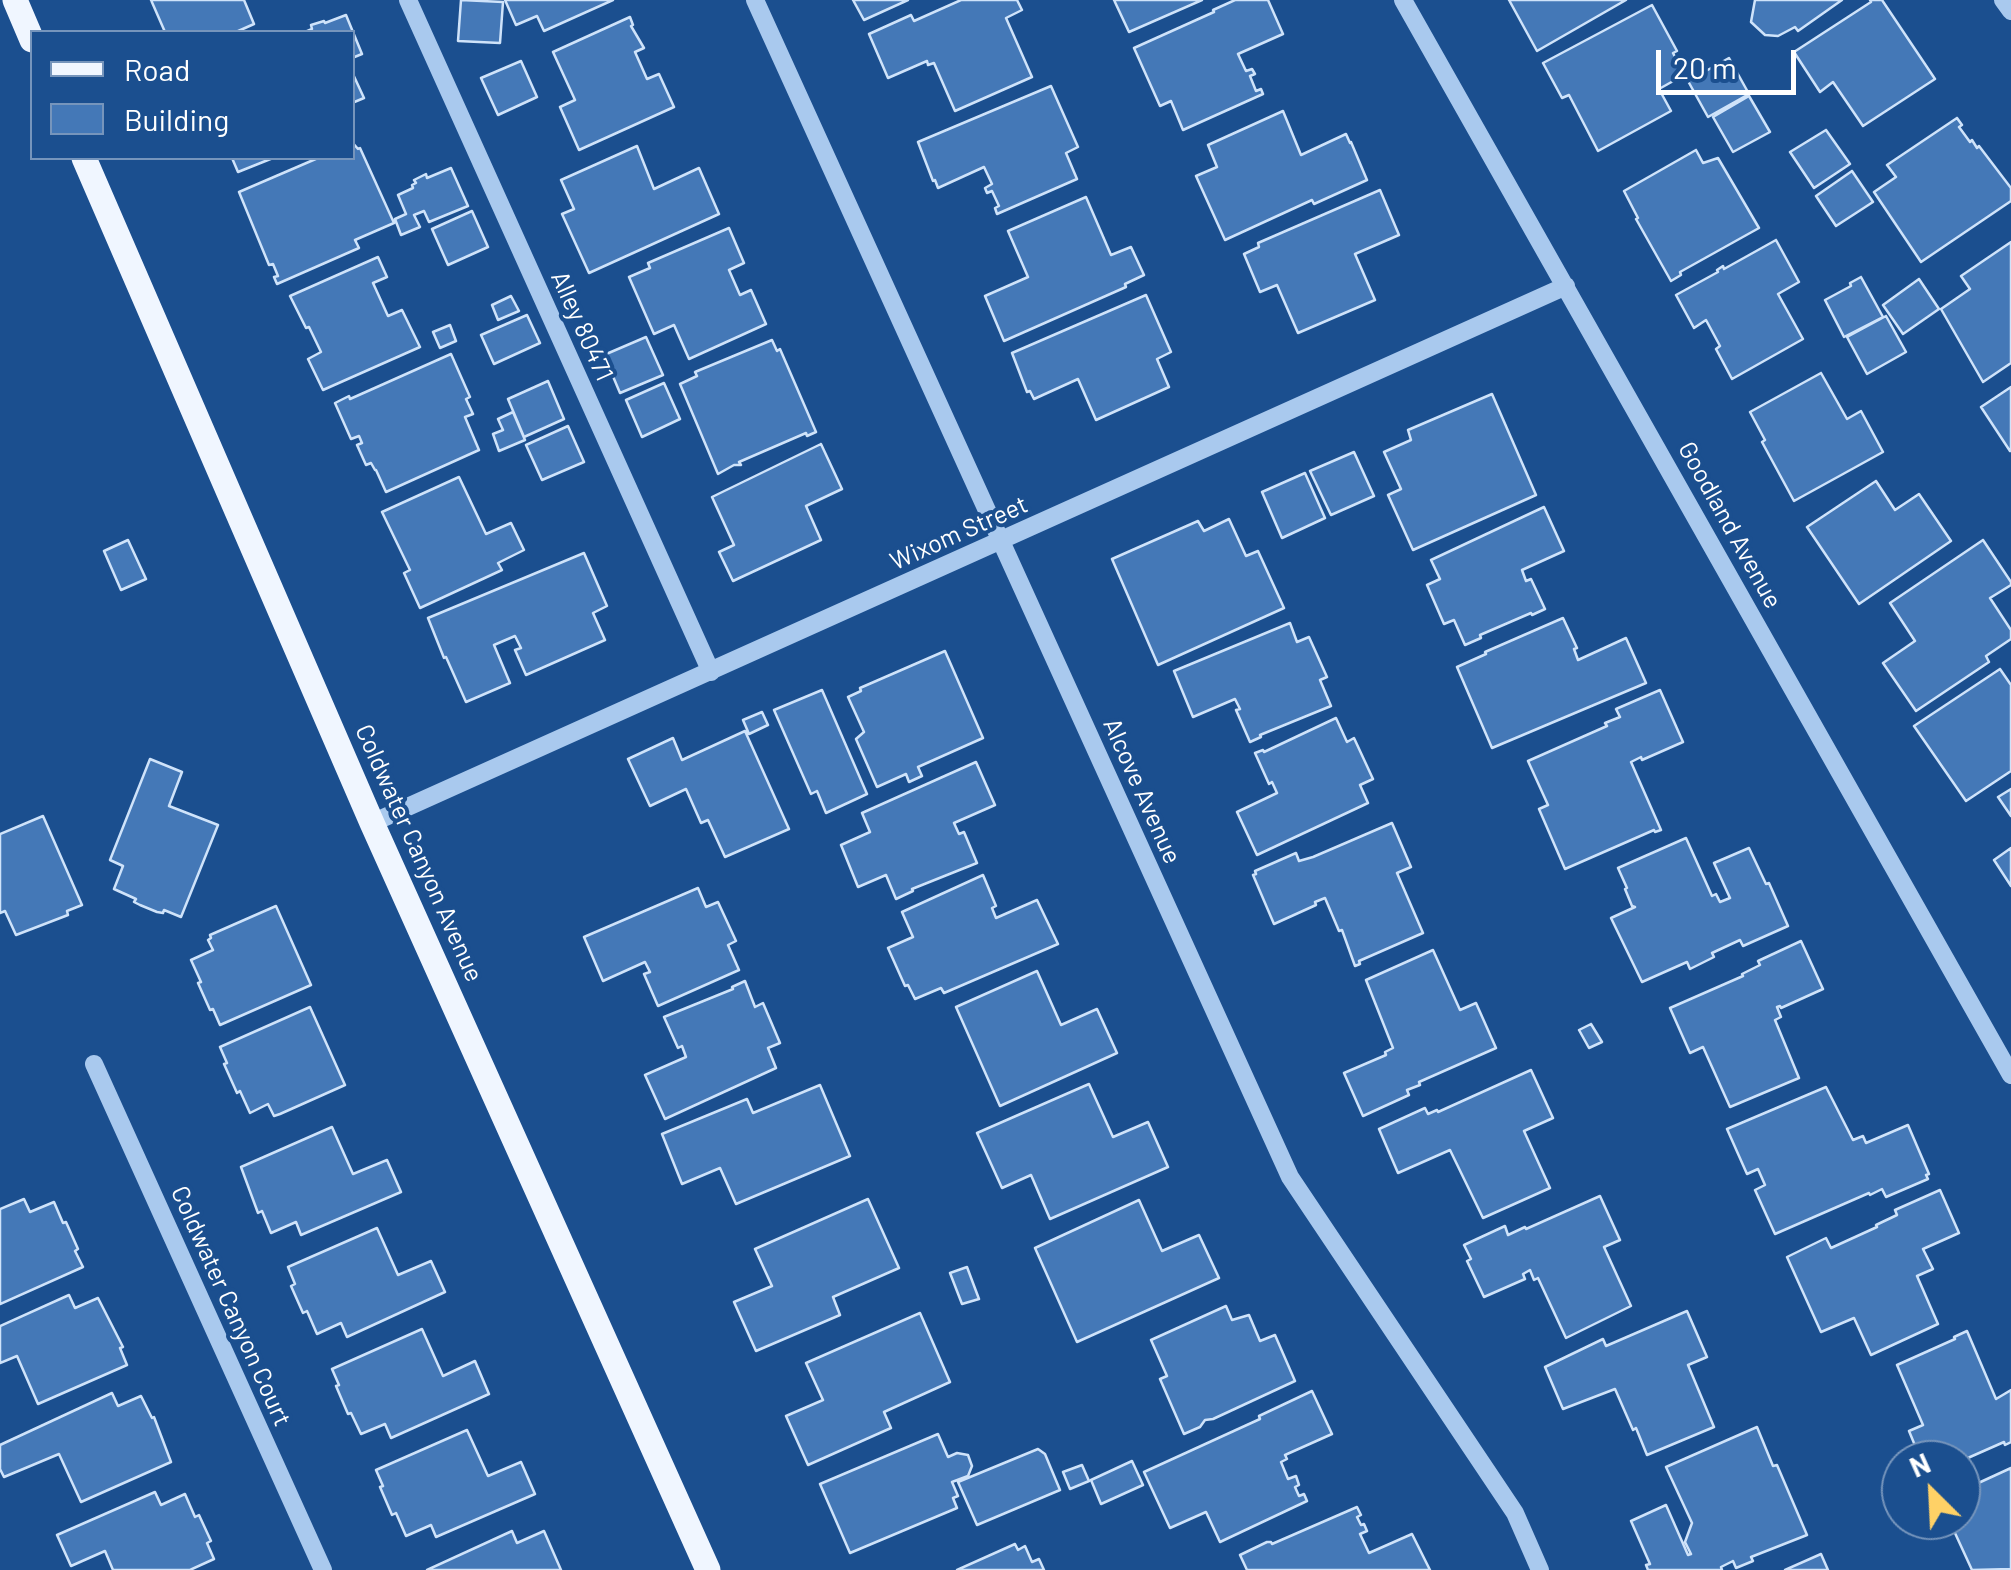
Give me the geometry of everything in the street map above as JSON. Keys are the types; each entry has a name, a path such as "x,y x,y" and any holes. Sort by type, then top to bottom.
{"main road":[{"path":"15,0 30,35"},
{"name":"Coldwater Canyon Avenue","path":"85,160 372,823 708,1570"}],"street":[{"name":"Alley 80471","path":"408,0 710,672"},
{"name":"Alcove Avenue","path":"756,0 1290,1177 1516,1513 1540,1570"},
{"name":"Goodland Avenue","path":"1402,0 2011,1075"},
{"path":"2003,0 2011,12"},
{"name":"Wixom Street","path":"372,823 1566,286"},
{"name":"Coldwater Canyon Court","path":"94,1064 322,1570"}],"building":[{"path":"151,0 244,0 254,24 240,30 164,30"},
{"path":"461,0 503,2 500,43 458,41"},
{"path":"505,0 613,0 544,31 537,16 516,25"},
{"path":"853,0 908,0 864,20"},
{"path":"961,0 1017,0 1022,10 1006,18 1032,77 955,111 934,63 928,65 927,61 888,78 869,34 911,15 914,21"},
{"path":"1114,0 1202,0 1129,32"},
{"path":"1235,0 1268,0 1283,34 1238,54 1246,71 1252,69 1255,74 1250,76 1256,91 1261,89 1263,94 1183,130 1171,101 1160,106 1134,48"},
{"path":"1509,0 1626,0 1537,51"},
{"path":"1755,0 1842,0 1798,31 1795,27 1778,36 1765,35 1751,22"},
{"path":"1870,0 1882,0 1935,79 1863,126 1833,82 1820,92 1794,52"},
{"path":"1652,5 1677,51 1673,53 1684,75 1659,89 1671,111 1598,151 1569,95 1562,98 1543,63"},
{"path":"346,15 352,30 310,30 311,25"},
{"path":"630,17 644,48 635,52 647,79 659,74 674,107 579,150 560,107 575,100 553,52"},
{"path":"355,37 362,54 355,57"},
{"path":"1729,58 1749,94 1708,117 1688,81"},
{"path":"521,61 537,97 498,115 481,78"},
{"path":"355,78 364,98 355,102"},
{"path":"1051,86 1078,147 1066,153 1077,179 997,214 995,208 999,206 992,191 987,193 985,188 992,184 984,167 938,188 918,142"},
{"path":"1749,96 1770,132 1733,152 1713,117"},
{"path":"1283,111 1301,155 1346,134 1367,180 1225,240 1196,176 1217,167 1208,145"},
{"path":"1957,118 1970,142 1979,146 2011,188 2011,201 1921,262 1874,192 1896,177 1887,165"},
{"path":"1826,130 1850,164 1814,188 1790,152"},
{"path":"355,146 360,148 394,223 355,240 359,248 277,284 274,277 278,276 273,264 269,265 239,192 313,160 355,160"},
{"path":"637,146 654,189 699,168 719,214 589,273 562,214 574,209 561,180"},
{"path":"1696,150 1703,163 1718,158 1759,228 1680,272 1671,281 1624,191"},
{"path":"233,160 268,160 238,172"},
{"path":"451,168 468,206 429,222 424,211 414,215 420,227 401,235 395,219 406,214 398,195 413,188 414,180"},
{"path":"1852,171 1873,202 1836,226 1816,196"},
{"path":"1380,190 1399,235 1355,254 1375,300 1298,333 1277,285 1260,292 1244,254 1259,247 1258,243"},
{"path":"1086,197 1111,255 1131,247 1144,275 1125,284 1126,287 1004,341 985,296 1028,277 1008,231"},
{"path":"472,211 488,247 448,265 432,229"},
{"path":"729,228 744,263 729,270 740,295 751,290 766,324 689,359 674,325 654,334 629,277 650,268 648,263"},
{"path":"1776,240 1799,282 1778,294 1803,339 1732,379 1706,320 1694,328 1676,295"},
{"path":"2011,242 2011,363 1983,382 1941,309 1970,289 1961,276"},
{"path":"378,257 387,277 373,283 388,316 402,310 420,347 323,390 308,359 321,352 290,296"},
{"path":"1861,277 1883,317 1844,337 1825,300"},
{"path":"1919,279 1939,309 1903,334 1883,305"},
{"path":"1146,295 1171,352 1157,359 1169,387 1096,420 1078,379 1034,399 1027,392 1012,353"},
{"path":"511,296 519,311 498,320 492,305"},
{"path":"527,315 540,343 494,364 481,335"},
{"path":"1886,316 1906,352 1867,374 1847,337"},
{"path":"450,325 456,341 440,348 433,332"},
{"path":"646,337 663,375 620,393 604,355"},
{"path":"772,340 777,351 780,349 816,432 807,436 806,433 718,474 680,384 697,376 695,372"},
{"path":"451,354 470,397 466,399 473,414 465,417 479,450 386,492 371,463 366,465 357,445 362,443 359,436 351,439 335,403"},
{"path":"1821,373 1847,419 1861,411 1883,452 1794,501 1750,412"},
{"path":"548,381 564,419 524,437 508,399"},
{"path":"664,383 680,419 642,437 626,400"},
{"path":"2011,387 2011,451 2010,451 1981,407"},
{"path":"1492,394 1536,495 1413,550 1388,495 1401,489 1384,452 1411,440 1408,430"},
{"path":"513,412 525,440 499,451 493,434 503,430 498,419"},
{"path":"568,426 584,462 542,480 526,445"},
{"path":"821,444 842,489 806,506 821,540 733,581 719,552 734,545 712,497"},
{"path":"1354,452 1374,496 1331,515 1310,471"},
{"path":"1305,473 1325,518 1282,538 1262,492"},
{"path":"459,477 486,534 511,523 524,550 498,563 502,570 420,608 404,573 410,570 382,512"},
{"path":"1876,481 1895,510 1919,494 1951,541 1859,604 1807,527"},
{"path":"1544,507 1564,551 1522,570 1526,581 1531,579 1545,609 1465,645 1454,620 1444,624 1427,585 1440,579 1431,560"},
{"path":"1229,519 1246,556 1258,551 1284,608 1158,665 1112,559 1198,521 1204,531"},
{"path":"128,540 146,579 121,590 104,551"},
{"path":"1983,540 2011,582 1990,598 2011,630 2011,639 1986,656 1989,662 1916,711 1883,663 1915,641 1890,603"},
{"path":"584,553 607,606 593,613 605,640 526,675 515,650 521,648 515,636 494,645 510,683 466,702 428,618"},
{"path":"1563,618 1577,648 1574,649 1578,660 1626,638 1646,683 1492,748 1457,667"},
{"path":"1290,623 1297,642 1309,637 1327,677 1320,680 1331,706 1250,742 1235,699 1193,717 1174,671"},
{"path":"945,651 983,738 918,767 922,776 909,782 906,774 877,787 856,739 864,732 848,697"},
{"path":"2000,669 2011,685 2011,771 1966,801 1914,726"},
{"path":"822,690 867,794 826,813 817,791 811,794 774,710"},
{"path":"1660,690 1683,742 1631,762 1661,830 1565,869 1539,809 1548,805 1528,761 1607,726 1605,723 1620,717 1616,709"},
{"path":"762,712 768,725 749,734 743,720"},
{"path":"1336,718 1347,742 1354,738 1373,779 1360,785 1368,803 1257,855 1237,812 1277,793 1255,753"},
{"path":"745,731 789,829 725,857 708,820 701,823 686,789 650,806 628,759 673,738 682,760"},
{"path":"150,759 182,772 169,806 218,825 181,917 140,905 134,902 136,899 114,889 123,866 110,860"},
{"path":"976,762 995,805 954,823 959,834 964,832 977,863 896,899 886,875 858,887 841,845 870,832 862,813"},
{"path":"2011,789 2011,816 1998,797"},
{"path":"43,816 82,905 67,911 68,915 16,935 5,911 0,913 0,834"},
{"path":"1392,823 1411,867 1397,873 1423,933 1355,966 1325,898 1274,924 1253,875 1255,871 1296,853 1299,861 1313,857"},
{"path":"1686,838 1712,896 1716,894 1720,902 1730,898 1714,863 1749,848 1788,926 1743,946 1740,940 1690,969 1687,962 1642,982 1611,918 1635,907 1618,868"},
{"path":"2011,848 2011,886 1994,860"},
{"path":"983,875 996,906 992,908 996,918 1037,900 1058,944 944,993 941,988 915,999 888,948 913,937 902,912"},
{"path":"698,888 706,907 718,902 736,941 728,945 739,970 658,1006 644,974 650,972 645,962 603,981 584,937"},
{"path":"276,906 311,985 220,1025 213,1009 210,1010 191,960 213,950 210,935"},
{"path":"1801,941 1823,989 1777,1007 1781,1017 1775,1020 1799,1078 1730,1107 1703,1047 1690,1053 1670,1008 1743,976 1760,965 1758,961"},
{"path":"1433,950 1460,1010 1476,1003 1496,1048 1419,1082 1420,1085 1407,1090 1409,1095 1363,1116 1344,1073 1386,1055 1393,1048 1366,980"},
{"path":"1037,971 1061,1025 1097,1009 1117,1053 1000,1106 956,1007"},
{"path":"745,981 755,1007 763,1003 780,1043 768,1048 776,1068 665,1119 645,1075 686,1057 664,1017"},
{"path":"310,1007 345,1085 274,1116 268,1104 250,1113 240,1091 237,1093 220,1047"},
{"path":"1591,1024 1602,1042 1589,1048 1579,1030"},
{"path":"1531,1070 1553,1118 1524,1131 1550,1188 1483,1218 1450,1150 1398,1173 1379,1129 1425,1108 1428,1114 1438,1112"},
{"path":"1089,1084 1113,1137 1148,1122 1168,1167 1050,1219 1031,1175 1002,1188 977,1133"},
{"path":"820,1085 850,1156 736,1204 720,1168 682,1184 662,1134 747,1099 753,1113"},
{"path":"1826,1087 1853,1140 1863,1136 1866,1143 1908,1125 1928,1179 1886,1197 1882,1189 1869,1193 1775,1234 1755,1190 1765,1185 1758,1169 1747,1174 1727,1129"},
{"path":"332,1127 353,1174 387,1160 401,1192 301,1235 296,1222 271,1233 262,1211 258,1213 241,1167"},
{"path":"1940,1190 1959,1233 1923,1249 1933,1269 1917,1276 1938,1324 1871,1355 1854,1318 1821,1332 1787,1257 1826,1238 1831,1248 1877,1227 1897,1215 1895,1210"},
{"path":"1600,1196 1620,1240 1604,1247 1631,1306 1566,1338 1538,1278 1534,1280 1530,1270 1523,1274 1525,1279 1484,1297 1464,1245 1505,1226 1508,1235 1526,1229"},
{"path":"24,1199 30,1212 54,1202 83,1267 0,1304 0,1209"},
{"path":"868,1199 899,1268 833,1297 840,1315 756,1351 734,1302 772,1286 755,1249"},
{"path":"1139,1200 1162,1251 1199,1235 1219,1278 1077,1342 1035,1248"},
{"path":"377,1228 398,1275 431,1261 445,1292 347,1337 341,1323 317,1334 291,1286 295,1284 288,1267"},
{"path":"967,1267 979,1299 962,1304 950,1273"},
{"path":"69,1295 75,1308 98,1298 123,1347 120,1348 127,1365 38,1404 17,1356 0,1363 0,1326"},
{"path":"1226,1306 1232,1320 1249,1315 1260,1341 1275,1335 1295,1381 1205,1420 1200,1427 1184,1434 1160,1379 1167,1376 1151,1340"},
{"path":"1687,1311 1707,1357 1688,1365 1714,1427 1647,1455 1615,1389 1563,1409 1545,1367 1603,1339 1606,1346"},
{"path":"920,1313 950,1382 884,1412 891,1428 808,1465 786,1416 823,1400 806,1363"},
{"path":"422,1329 443,1376 475,1361 489,1394 391,1438 385,1424 361,1434 351,1413 348,1414 332,1369"},
{"path":"1967,1331 1996,1399 2011,1390 2011,1442 1981,1452 1981,1440 1913,1440 1909,1431 1923,1425 1897,1365"},
{"path":"1312,1391 1332,1434 1285,1455 1287,1459 1281,1462 1288,1479 1296,1476 1299,1485 1295,1487 1307,1501 1220,1542 1206,1512 1170,1528 1144,1472"},
{"path":"112,1393 118,1406 141,1396 154,1417 171,1462 81,1502 59,1454 4,1477 0,1445"},
{"path":"1757,1427 1807,1535 1751,1557 1753,1561 1736,1568 1733,1561 1722,1570 1648,1570 1646,1565 1650,1564 1631,1521 1666,1505 1688,1555 1691,1554 1685,1542 1692,1523 1666,1467"},
{"path":"467,1430 488,1476 521,1462 535,1494 436,1537 431,1525 406,1536 396,1513 392,1515 376,1470"},
{"path":"938,1434 948,1457 957,1453 968,1455 972,1466 968,1476 952,1482 958,1496 953,1498 957,1508 850,1553 820,1484"},
{"path":"1038,1449 1045,1454 1060,1490 977,1525 958,1482"},
{"path":"1132,1461 1143,1485 1101,1504 1091,1480"},
{"path":"1082,1465 1089,1481 1070,1489 1063,1472"},
{"path":"2011,1468 2011,1569 1972,1570 1958,1540 1981,1540 1981,1482"},
{"path":"155,1492 161,1505 185,1494 211,1541 207,1543 214,1559 190,1570 113,1570 105,1551 71,1566 57,1535"},
{"path":"1357,1507 1361,1515 1357,1517 1367,1531 1360,1534 1369,1553 1412,1534 1430,1570 1247,1570 1240,1555"},
{"path":"512,1531 517,1543 544,1531 561,1570 427,1570"},
{"path":"1015,1544 1018,1550 1025,1546 1032,1562 1039,1559 1044,1570 957,1570"},
{"path":"1821,1554 1828,1570 1785,1570"}]}
